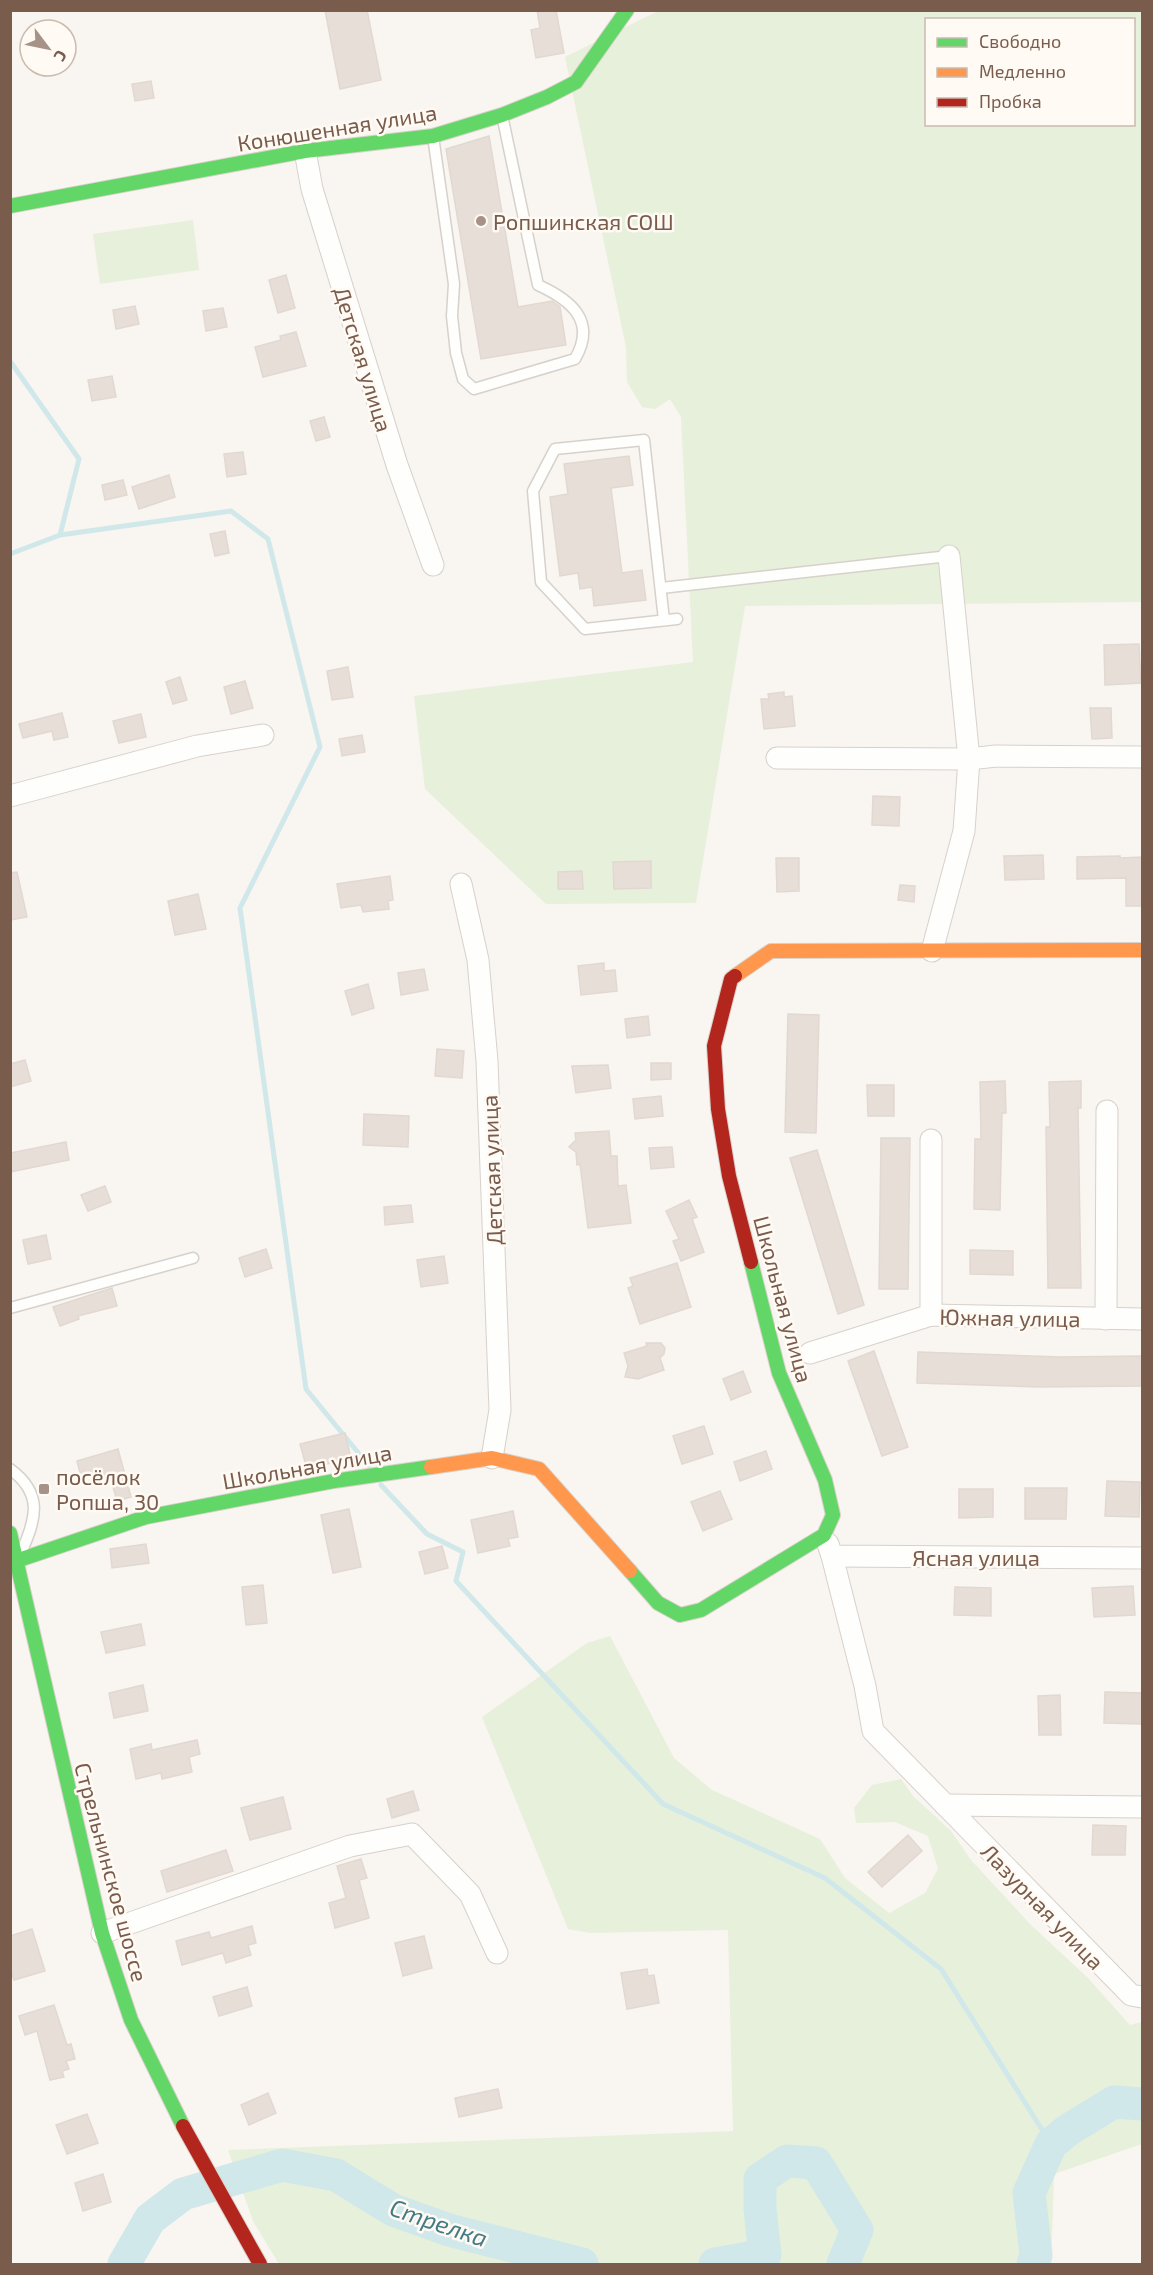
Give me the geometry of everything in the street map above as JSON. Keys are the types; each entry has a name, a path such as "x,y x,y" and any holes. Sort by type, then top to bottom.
{"street":[{"name":"Конюшенная улица","path":"10,206 305,151 433,136 502,115 548,97 576,82 627,10"},
{"name":"Детская улица","path":"305,151 312,189 397,465 433,565"},
{"path":"932,951 964,831 969,759 949,556"},
{"path":"10,796 197,746 262,735"},
{"path":"777,758 1143,757"},
{"name":"Детская улица","path":"461,884 478,960 487,1061 500,1410 492,1458"},
{"name":"Школьная улица","path":"14,1562 146,1517 334,1481 492,1458 539,1469 658,1603 680,1615 701,1610 824,1534 832,1515 825,1480 779,1373 729,1176 718,1109 714,1046 731,979 771,951 1143,950"},
{"path":"1106,1319 1107,1111"},
{"path":"931,1140 931,1315"},
{"name":"Южная улица","path":"810,1353 931,1315 1143,1319"},
{"name":"Стрельнинское шоссе","path":"10,1533 14,1562 102,1933 131,2020 182,2124 260,2265"},
{"path":"824,1534 832,1556"},
{"name":"Ясная улица","path":"832,1556 1143,1558"},
{"name":"Лазурная улица","path":"832,1556 865,1686 873,1731 1131,1995 1143,1997"},
{"path":"946,1806 1143,1807"},
{"path":"102,1933 350,1846 412,1834 470,1894 497,1953"}],"lane":[{"path":"433,136 454,284 452,316 456,353 463,379 474,389 575,359 583,346 578,312 569,301 538,285 502,115"},
{"path":"664,620 644,440 555,449 533,491 541,582 585,629 677,619"},
{"path":"661,588 949,556"},
{"path":"10,1308 194,1258"},
{"path":"10,1469 27,1483 34,1508 34,1522 14,1562"}],"green space":[{"path":"658,11 1142,11 1142,602 745,606 696,903 546,904 425,789 414,696 693,662 681,417 670,399 655,409 642,407 627,382 626,347 565,57"},
{"path":"193,220 199,270 100,284 93,234"},
{"path":"610,1636 674,1758 712,1790 820,1839 845,1878 889,1913 925,1893 938,1869 928,1836 895,1822 856,1823 854,1808 872,1785 901,1779 913,1796 951,1831 971,1860 1030,1924 1088,1978 1130,2025 1142,2022 1142,2144 1054,2174 1051,2264 279,2264 253,2221 228,2150 733,2131 728,1930 590,1933 568,1929 482,1717 587,1643"}],"building":[{"path":"325,10 367,10 381,80 340,89"},
{"path":"537,10 556,10 564,53 536,58 531,30 540,28"},
{"path":"151,81 154,98 135,101 132,84"},
{"name":"Ропшинская СОШ","path":"489,136 518,307 552,301 560,307 566,345 481,359 446,149"},
{"path":"286,275 295,308 278,313 269,280"},
{"path":"135,306 139,324 116,329 113,310"},
{"path":"223,308 227,327 206,331 203,311"},
{"path":"296,332 306,366 263,377 255,347 281,340 280,336"},
{"path":"112,376 116,397 92,401 88,380"},
{"path":"324,417 330,437 316,441 310,421"},
{"path":"243,452 246,474 227,477 224,454"},
{"path":"629,456 633,485 611,488 622,573 642,570 646,600 594,606 592,587 580,589 578,573 560,576 550,497 568,494 564,464"},
{"path":"169,475 175,497 139,509 132,487"},
{"path":"123,480 127,495 105,500 102,485"},
{"path":"225,531 229,553 215,556 210,534"},
{"path":"1139,644 1141,683 1105,685 1104,645"},
{"path":"348,667 353,697 332,700 327,671"},
{"path":"180,677 187,700 173,704 166,682"},
{"path":"245,681 253,708 231,714 224,687"},
{"path":"784,692 784,697 792,696 795,726 764,729 761,699 769,699 768,694"},
{"path":"1090,708 1111,708 1112,738 1092,739"},
{"path":"62,713 68,737 54,740 52,731 23,738 19,724"},
{"path":"141,714 146,737 119,743 113,721"},
{"path":"362,735 365,752 342,756 339,739"},
{"path":"873,796 900,797 899,826 872,825"},
{"path":"1043,855 1044,879 1005,880 1004,856"},
{"path":"1120,856 1120,858 1143,857 1143,906 1126,906 1126,878 1077,879 1077,857"},
{"path":"776,858 799,858 799,891 777,892"},
{"path":"651,861 651,888 614,889 613,862"},
{"path":"582,871 583,889 558,889 558,872"},
{"path":"17,872 27,917 10,920 10,873"},
{"path":"390,876 393,900 388,901 389,909 363,912 361,905 341,908 337,884"},
{"path":"900,885 915,886 914,902 898,900"},
{"path":"198,894 206,929 175,935 168,901"},
{"path":"604,963 604,971 615,970 617,991 581,995 578,966"},
{"path":"424,969 428,990 401,995 398,973"},
{"path":"368,984 374,1008 352,1015 345,991"},
{"path":"788,1014 819,1015 816,1133 785,1132"},
{"path":"648,1016 650,1035 627,1038 625,1019"},
{"path":"437,1049 464,1051 462,1078 435,1076"},
{"path":"25,1060 31,1081 10,1087 10,1064"},
{"path":"651,1063 671,1063 671,1079 651,1080"},
{"path":"608,1065 611,1088 576,1093 572,1066"},
{"path":"1005,1081 1006,1113 1002,1113 1000,1210 974,1209 975,1139 981,1139 980,1082"},
{"path":"1081,1081 1081,1108 1078,1108 1081,1288 1048,1288 1046,1127 1050,1127 1049,1082"},
{"path":"867,1085 894,1085 894,1116 868,1116"},
{"path":"661,1096 663,1116 635,1119 633,1099"},
{"path":"364,1114 409,1116 408,1147 363,1145"},
{"path":"609,1131 611,1156 617,1156 618,1186 626,1185 631,1223 588,1228 580,1164 577,1165 576,1152 569,1147 576,1140 575,1133"},
{"path":"881,1138 910,1138 908,1289 879,1289"},
{"path":"66,1142 69,1160 10,1172 10,1153"},
{"path":"672,1147 674,1167 651,1169 649,1148"},
{"path":"817,1150 864,1305 838,1314 790,1158"},
{"path":"105,1186 111,1202 88,1211 81,1195"},
{"path":"689,1200 697,1217 692,1219 704,1252 681,1261 673,1241 679,1239 666,1211"},
{"path":"411,1205 413,1222 385,1225 384,1207"},
{"path":"46,1235 51,1259 28,1264 23,1240"},
{"path":"266,1249 272,1268 245,1277 239,1258"},
{"path":"970,1250 1013,1251 1013,1275 970,1274"},
{"path":"444,1256 448,1283 421,1287 417,1260"},
{"path":"677,1263 691,1307 640,1324 628,1288 633,1286 630,1278"},
{"path":"112,1288 117,1306 78,1316 79,1319 60,1326 53,1307"},
{"path":"646,1343 661,1343 665,1348 660,1358 664,1370 638,1379 625,1377 628,1366 624,1353 647,1346"},
{"path":"874,1351 908,1447 882,1456 848,1361"},
{"path":"918,1352 1060,1357 1143,1356 1143,1386 1038,1387 917,1383"},
{"path":"743,1371 751,1392 731,1400 723,1379"},
{"path":"704,1426 713,1454 682,1464 673,1436"},
{"path":"345,1433 351,1458 307,1469 300,1444"},
{"path":"118,1449 131,1497 117,1501 111,1480 102,1483 99,1472 81,1477 77,1461"},
{"path":"766,1451 772,1469 740,1481 734,1462"},
{"path":"1107,1481 1140,1482 1139,1517 1105,1516"},
{"path":"1025,1488 1067,1488 1066,1519 1025,1519"},
{"path":"959,1489 993,1489 993,1517 959,1518"},
{"path":"720,1491 732,1519 703,1531 691,1502"},
{"path":"349,1509 361,1567 333,1573 321,1515"},
{"path":"513,1511 518,1537 508,1539 510,1546 478,1553 471,1520"},
{"path":"146,1544 149,1563 112,1568 110,1549"},
{"path":"442,1546 448,1568 425,1574 419,1552"},
{"path":"263,1585 267,1623 246,1625 242,1587"},
{"path":"1133,1586 1135,1615 1094,1617 1092,1588"},
{"path":"955,1587 991,1588 991,1616 954,1615"},
{"path":"141,1624 145,1645 106,1653 101,1632"},
{"path":"143,1685 148,1711 114,1718 109,1693"},
{"path":"1105,1692 1143,1693 1143,1724 1104,1723"},
{"path":"1060,1695 1061,1735 1039,1735 1038,1696"},
{"path":"197,1740 200,1754 189,1757 192,1772 162,1779 161,1773 136,1779 130,1749 151,1744 152,1750"},
{"path":"413,1791 419,1810 392,1818 387,1799"},
{"path":"283,1797 291,1829 250,1840 241,1808"},
{"path":"1093,1825 1126,1826 1125,1855 1092,1855"},
{"path":"908,1835 922,1851 882,1887 868,1872"},
{"path":"226,1850 233,1871 167,1892 161,1871"},
{"path":"361,1859 367,1878 359,1880 369,1918 335,1928 329,1903 346,1898 337,1866"},
{"path":"252,1926 256,1943 248,1945 251,1955 226,1963 223,1953 182,1965 176,1941 209,1932 211,1938"},
{"path":"32,1929 45,1971 14,1980 10,1968 10,1936"},
{"path":"424,1936 432,1968 403,1976 395,1943"},
{"path":"647,1969 648,1976 654,1975 659,2003 627,2009 621,1973"},
{"path":"247,1987 252,2006 219,2016 213,1997"},
{"path":"54,2005 67,2045 71,2044 75,2059 66,2061 69,2069 62,2071 64,2077 50,2080 37,2031 25,2035 19,2016"},
{"path":"498,2089 502,2108 459,2117 455,2098"},
{"path":"268,2093 276,2113 249,2125 241,2105"},
{"path":"87,2114 98,2143 67,2154 56,2125"},
{"path":"103,2174 111,2202 83,2211 75,2183"}],"waterway":[{"path":"10,361 79,459 60,535 231,511 268,539 320,747 240,908 306,1389 369,1466"},
{"path":"10,554 60,535"},
{"path":"381,1485 427,1534 463,1552 456,1581 663,1804 825,1878 941,1969 1051,2144"},
{"name":"Стрелка","path":"1033,2264 1036,2255 1029,2193 1051,2144 1068,2130 1114,2102 1142,2104"},
{"name":"Стрелка","path":"715,2264 765,2255 760,2209 760,2179 787,2161 816,2163 857,2230 843,2264"},
{"name":"Стрелка","path":"124,2264 150,2219 183,2194 282,2165 336,2175 393,2210 449,2230 582,2264"}],"traffic: fast":[{"path":"10,206 305,151 433,136 502,115 547,97 576,82 627,10"},
{"path":"630,1571 658,1603 680,1615 701,1610 824,1535 833,1515 825,1480 779,1373 751,1262"},
{"path":"10,1563 146,1517 334,1481 431,1467"},
{"path":"10,1533 102,1933 131,2020 183,2126"}],"traffic: slow":[{"path":"735,976 771,951 1142,950"},
{"path":"431,1467 492,1458 539,1469 630,1571"}],"traffic: jam":[{"path":"735,976 731,979 714,1046 718,1109 729,1176 751,1262"},
{"path":"183,2126 260,2264"}],"place":[{"name":"Ропшинская СОШ","path":"481,221"},
{"name":"посёлок Ропша, 30","path":"44,1489"}]}
